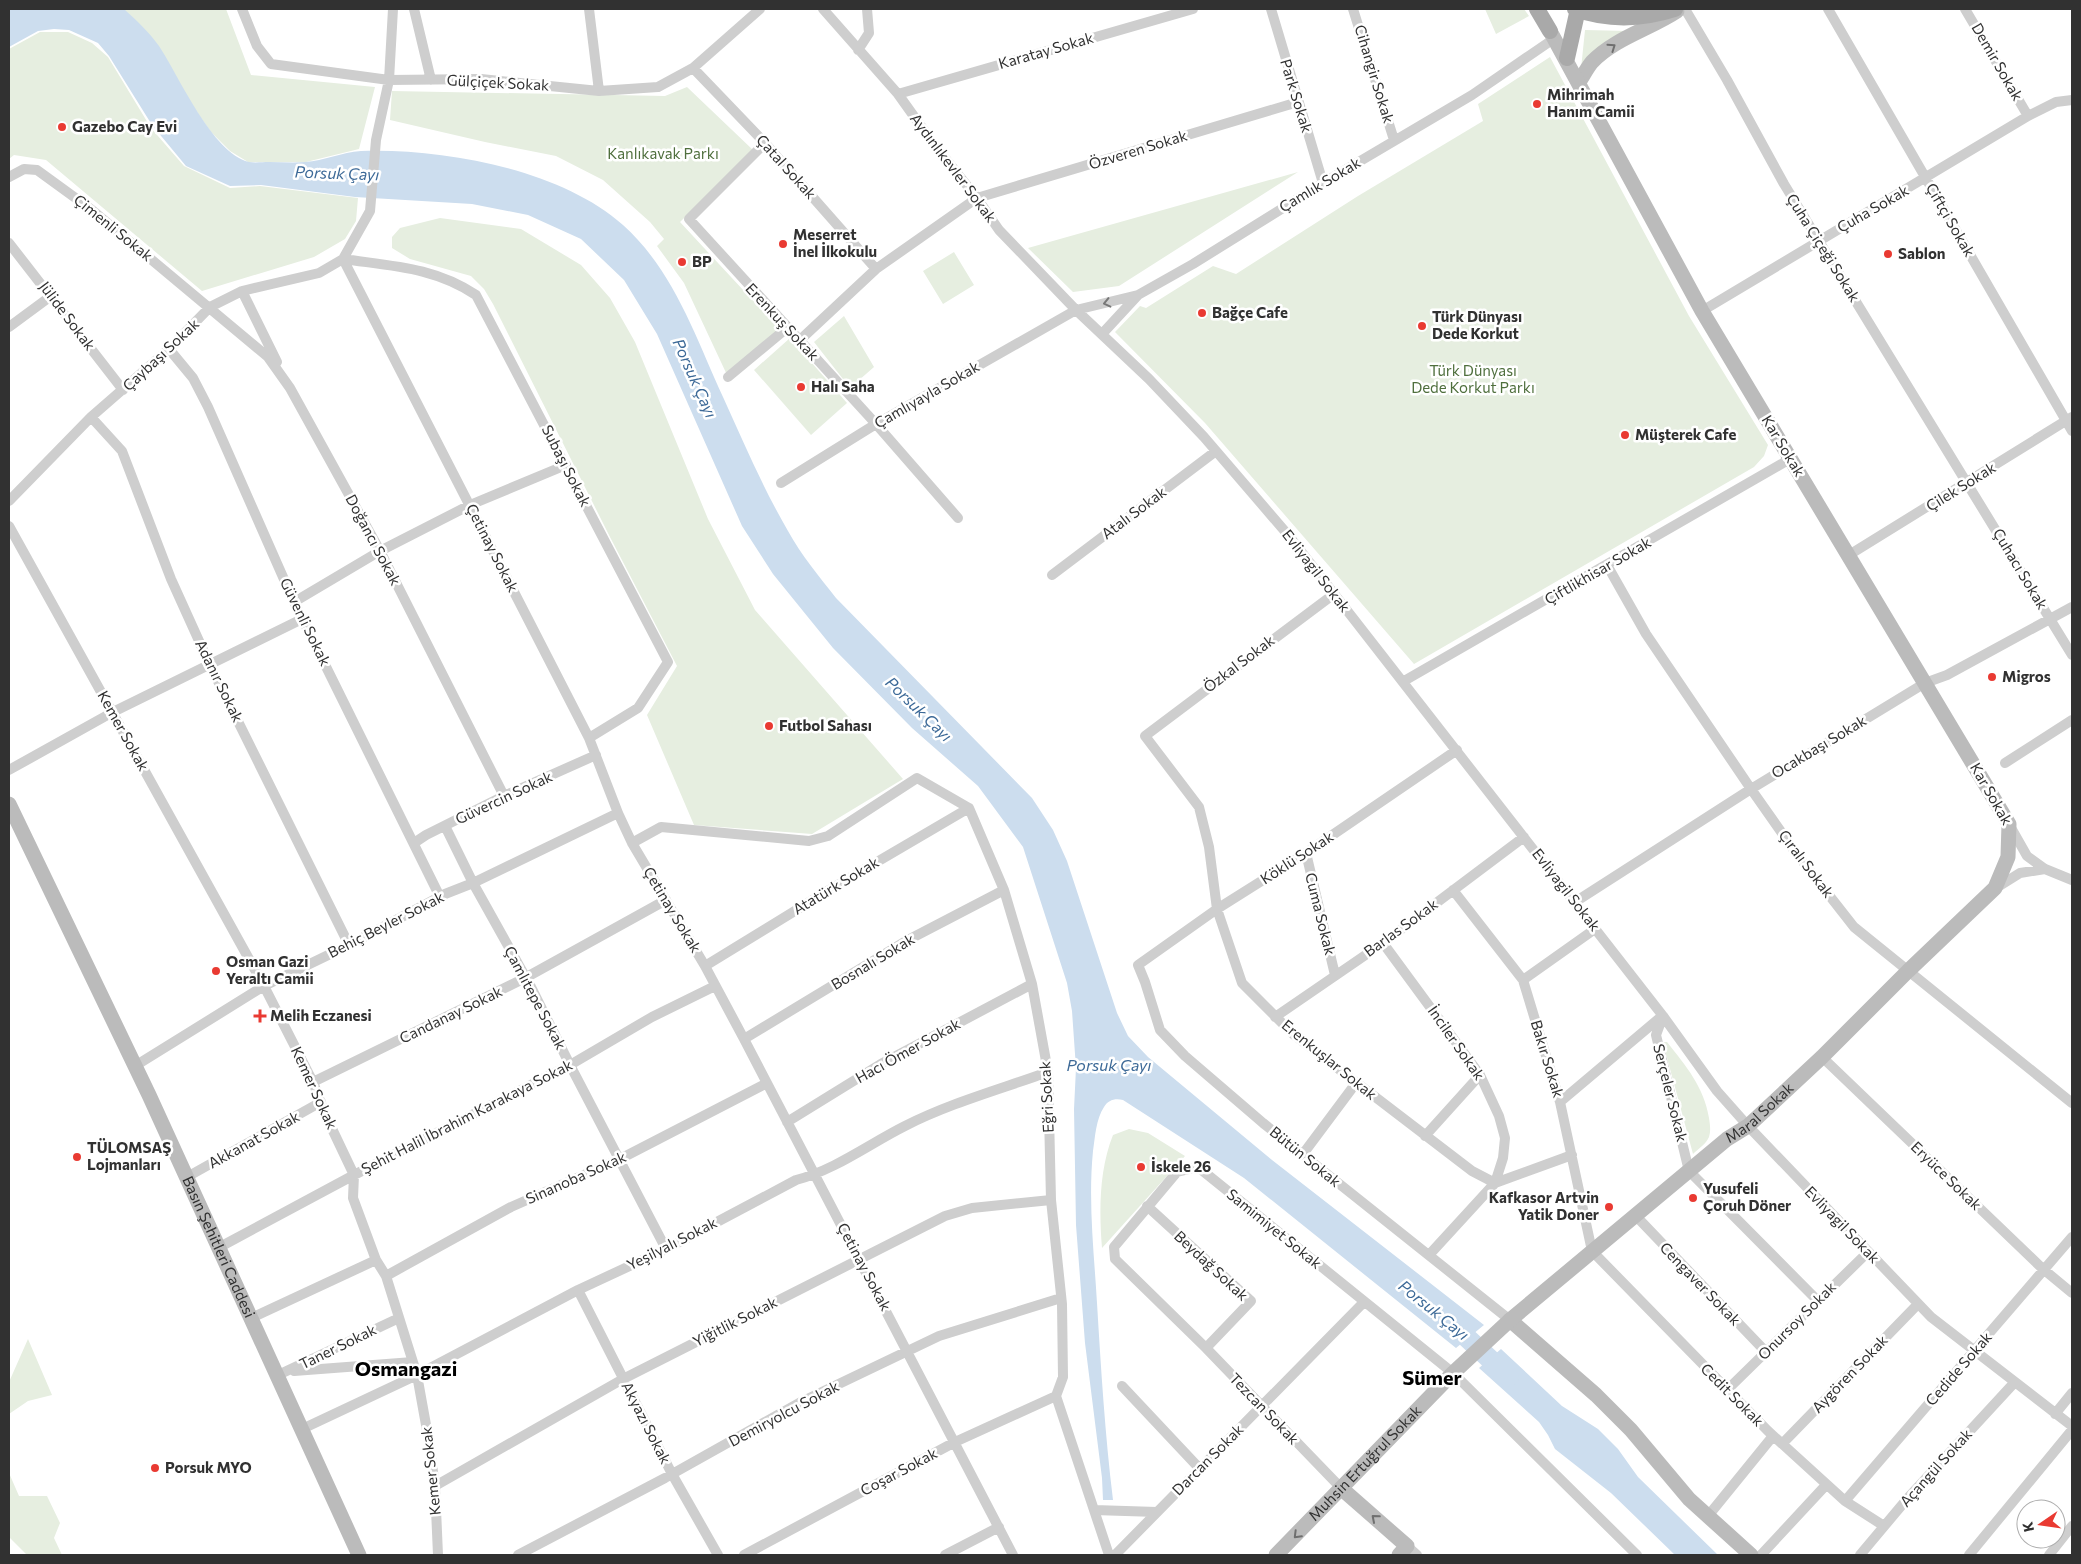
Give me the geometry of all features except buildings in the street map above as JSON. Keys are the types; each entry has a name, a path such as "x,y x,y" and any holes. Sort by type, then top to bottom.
{"main road":[{"path":"1537,9 1553,34"},
{"path":"1567,58 1577,9 1587,13 1629,19 1676,9"}],"street":[{"name":"Gülçiçek Sokak","path":"242,9 257,46 271,64 389,80 481,79 599,91 658,87 693,68 760,9"},
{"path":"343,259 370,211 376,140 389,80 393,9"},
{"path":"414,9 431,80"},
{"path":"589,9 599,91"},
{"name":"Aydınlıkevler Sokak","path":"823,9 898,94 933,143 978,198 999,230 1076,310 1091,322"},
{"path":"858,50 869,32 867,9"},
{"name":"Karatay Sokak","path":"898,94 1159,13 1193,9"},
{"name":"Park Sokak","path":"1271,9 1323,182"},
{"name":"Cihangir Sokak","path":"1353,9 1394,140"},
{"path":"1579,82 1592,63 1614,45 1664,20 1680,9"},
{"name":"Çuha Çiçeği Sokak","path":"1685,9 1727,80 1784,184 1968,483"},
{"name":"Çiftçi Sokak","path":"1828,9 2069,419 2072,431"},
{"name":"Demir Sokak","path":"1965,9 2028,116"},
{"name":"Çamlık Sokak","path":"1076,310 1138,295 1207,256 1323,182 1472,95 1553,34"},
{"name":"Kar Sokak","path":"1553,34 1702,311 2027,856 2045,869"},
{"name":"Çatal Sokak","path":"693,68 765,143 876,269"},
{"name":"Çuha Sokak","path":"1702,311 2028,116 2056,102 2072,100"},
{"name":"Özveren Sokak","path":"800,340 876,269 978,198 1298,102"},
{"name":"Erenkuş Sokak","path":"765,143 689,220 876,424 958,518"},
{"name":"Çimenli Sokak","path":"9,177 24,169 37,170 92,210 210,307"},
{"name":"Jülide Sokak","path":"9,243 123,390"},
{"name":"Çaybaşı Sokak","path":"9,501 91,417 169,349 210,307 242,291 319,273 343,259"},
{"name":"Subaşı Sokak","path":"343,259 430,272 458,283 476,295 668,662 638,708 589,738"},
{"name":"Çetinay Sokak","path":"343,259 589,738 618,813 632,843 705,966 860,1259 1013,1555"},
{"path":"242,291 290,388"},
{"path":"1102,334 1138,295"},
{"path":"9,327 51,296"},
{"name":"Doğancı Sokak","path":"210,307 268,357 290,388 380,551 504,796"},
{"name":"Çamlıyayla Sokak","path":"781,483 876,424 1076,310"},
{"name":"Evliyagil Sokak","path":"1091,322 1149,379 1216,451 1289,536 1404,681 1663,1016 1717,1091 1748,1126 1930,1317 2072,1426"},
{"path":"728,377 787,328"},
{"name":"Güvenli Sokak","path":"169,349 193,378 208,407 294,602 440,897"},
{"name":"Adanır Sokak","path":"91,417 122,451 171,579 209,663 349,945"},
{"name":"Çilek Sokak","path":"1849,555 2069,419"},
{"name":"Atalı Sokak","path":"1052,575 1216,451"},
{"name":"Çiftlikhisar Sokak","path":"1404,681 1607,566 1790,459"},
{"path":"294,602 380,551 470,505 566,465"},
{"name":"Çuhacı Sokak","path":"1968,483 2072,655"},
{"name":"Kemer Sokak","path":"9,526 264,986 313,1082 354,1175 353,1198 376,1260 386,1276 417,1375 435,1486 438,1555"},
{"name":"Çıralı Sokak","path":"1607,566 1646,634 1751,789 1796,853 1854,927 2072,1102"},
{"name":"Özkal Sokak","path":"1144,736 1334,594"},
{"name":"Ocakbaşı Sokak","path":"1575,902 1751,789 1926,684 1948,675 2072,607"},
{"path":"9,770 113,712 302,618"},
{"path":"2006,763 2072,720"},
{"name":"Erenkuşlar Sokak","path":"1144,736 1199,808 1209,848 1217,909 1242,983 1293,1034 1472,1171 1495,1183"},
{"name":"Köklü Sokak","path":"1138,965 1217,909 1306,853 1457,750"},
{"name":"Güvercin Sokak","path":"414,843 504,796 596,755"},
{"path":"632,843 662,827 810,841 828,836 917,778 969,808"},
{"name":"Basın Şehitleri Caddesi","path":"9,804 187,1177 249,1319 282,1374 300,1430 359,1555"},
{"name":"Eğri Sokak","path":"969,808 1004,890 1032,984 1048,1072 1051,1200 1061,1298 1063,1377 1056,1396"},
{"name":"Atatürk Sokak","path":"705,966 824,893 969,808"},
{"name":"Behiç Beyler Sokak","path":"135,1066 264,986 349,945 440,897 618,813"},
{"path":"1995,888 2008,857 2009,824"},
{"name":"Çamlıtepe Sokak","path":"445,826 473,883 531,987 666,1249"},
{"name":"Barlas Sokak","path":"1275,1017 1383,943 1524,837"},
{"name":"Cuma Sokak","path":"1306,853 1335,975"},
{"path":"1995,888 2020,873 2045,869 2072,880"},
{"name":"Maral Sokak","path":"1494,1336 1510,1320 1635,1215 1727,1139 1748,1126 1822,1057 1995,888"},
{"name":"Bosnalı Sokak","path":"744,1039 906,941 1004,890"},
{"name":"Bakır Sokak","path":"1453,890 1523,980 1560,1102 1592,1251"},
{"name":"Candanay Sokak","path":"313,1082 525,978 666,900"},
{"path":"1523,980 1595,929"},
{"name":"İnciler Sokak","path":"1383,943 1480,1075 1499,1116 1506,1138 1503,1158 1495,1183"},
{"name":"Bütün Sokak","path":"1138,965 1146,982 1160,1030 1185,1056 1302,1154 1510,1320"},
{"name":"Hacı Ömer Sokak","path":"787,1122 881,1064 1032,984"},
{"name":"Şehit Halil İbrahim Karakaya Sokak","path":"218,1248 354,1175 570,1065 652,1017 715,986"},
{"path":"1560,1102 1663,1016"},
{"name":"Serçeler Sokak","path":"1663,1016 1656,1035 1689,1171"},
{"name":"Eryüce Sokak","path":"1822,1057 2043,1269 2072,1293"},
{"name":"Yeşilyalı Sokak","path":"300,1430 417,1375 578,1290 666,1249 796,1180 815,1175 907,1125 1048,1072"},
{"path":"1425,1136 1480,1075"},
{"name":"Sinanoba Sokak","path":"386,1276 511,1207 620,1159 767,1083"},
{"path":"1302,1154 1356,1083"},
{"name":"Akkanat Sokak","path":"187,1177 321,1102"},
{"path":"1429,1255 1495,1183 1572,1155"},
{"name":"Samimiyet Sokak","path":"1115,1259 1114,1247 1177,1172 1198,1167 1453,1373 1638,1555"},
{"path":"1689,1171 1818,1301"},
{"name":"Yiğitlik Sokak","path":"435,1486 623,1379 944,1216 972,1208 1051,1200"},
{"name":"Beydağ Sokak","path":"1147,1206 1251,1302 1206,1348"},
{"name":"Cengaver Sokak","path":"1635,1215 1766,1352"},
{"name":"Cedide Sokak","path":"1846,1501 2072,1237"},
{"name":"Cedit Sokak","path":"1592,1251 1773,1436 1826,1485 1846,1501 1884,1526"},
{"name":"Onursoy Sokak","path":"1727,1390 1868,1252"},
{"name":"Tezcan Sokak","path":"1115,1259 1206,1348 1342,1489 1408,1552"},
{"path":"249,1319 376,1260"},
{"name":"Akyazı Sokak","path":"578,1290 672,1474 718,1555"},
{"name":"Demiryolcu Sokak","path":"518,1555 672,1474 799,1403 939,1336 1061,1298"},
{"name":"Darcan Sokak","path":"1115,1555 1364,1302"},
{"name":"Aygören Sokak","path":"1782,1444 1918,1304"},
{"name":"Taner Sokak","path":"282,1374 399,1318"},
{"path":"1510,1320 1603,1402 1631,1430 1689,1499 1751,1555"},
{"name":"Muhsin Ertuğrul Sokak","path":"1276,1555 1453,1373 1469,1361 1494,1336"},
{"path":"282,1374 413,1362"},
{"name":"Açangül Sokak","path":"1860,1555 2014,1382"},
{"path":"1122,1386 1200,1469"},
{"path":"2056,1414 2072,1393"},
{"path":"1056,1396 1108,1555"},
{"name":"Coşar Sokak","path":"744,1555 955,1442 1056,1396"},
{"path":"1970,1555 2072,1430"},
{"path":"1708,1516 1773,1436"},
{"path":"1761,1555 1826,1485"},
{"path":"1094,1510 1157,1512"},
{"path":"2049,1555 2072,1526"},
{"path":"945,1555 999,1528"}],"green space":[{"path":"124,9 226,9 251,75 375,87 359,149 306,162 248,162 230,151 211,132"},
{"path":"1485,9 1524,9 1529,16 1496,34"},
{"path":"1585,30 1628,31 1581,69"},
{"path":"40,32 68,32 92,43 108,57 151,128 184,166 230,188 260,186 358,198 356,221 345,239 314,257 202,291 46,160 14,155 9,159 9,49"},
{"name":"Türk Dünyası Dede Korkut Parkı","path":"1550,57 1689,316 1768,445 1764,456 1754,467 1414,664 1205,423 1115,332 1140,306 1146,308 1213,266 1236,274 1358,196 1483,121 1478,104"},
{"name":"Kanlıkavak Parkı","path":"687,87 753,150 680,222 782,332 728,377 684,283 657,246 664,239 650,222 603,180 556,156 390,120 392,91 665,96"},
{"path":"1298,172 1119,286 1073,292 1028,248"},
{"path":"440,218 521,229 581,265 610,298 635,342 708,519 755,610 903,779 812,834 694,825 647,715 677,666 493,304 484,289 471,276 410,259 392,248 392,237 400,228"},
{"path":"954,252 974,285 943,304 923,271"},
{"path":"844,316 874,367 850,388 814,342"},
{"name":"Halı Saha","path":"790,338 847,403 811,435 754,370"},
{"path":"1667,1042 1693,1077 1707,1107 1710,1126 1709,1137 1693,1154 1663,1043"},
{"path":"1129,1129 1148,1133 1185,1156 1102,1248 1100,1205 1108,1148 1113,1135"},
{"path":"28,1339 52,1395 28,1401 9,1414 9,1382"},
{"path":"9,1473 19,1496 47,1496 60,1523 54,1538 62,1555 27,1555 9,1537"}],"water":[{"name":"Porsuk Çayı","path":"9,9 124,9 147,31 159,46 198,112 222,144 235,156 249,162 305,162 361,151 427,153 463,158 534,176 567,189 597,206 623,225 641,243 656,263 682,305 762,481 779,515 804,557 836,598 1032,798 1053,830 1067,861 1117,1013 1128,1036 1148,1057 1272,1160 1484,1325 1456,1348 1244,1178 1123,1100 1115,1099 1110,1101 1101,1112 1096,1128 1091,1189 1102,1377 1113,1500 1103,1500 1102,1478 1085,1343 1076,1225 1074,1109 1076,1068 1072,1011 1067,983 1023,847 978,786 912,728 833,648 773,574 742,526 657,334 624,280 581,239 528,215 472,204 355,197 261,185 230,186 186,166 152,125 109,56 98,43 69,30 54,29 38,31 9,47"},
{"name":"Porsuk Çayı","path":"1501,1349 1562,1406 1598,1429 1618,1449 1638,1477 1718,1555 1675,1555 1611,1493 1555,1449 1539,1422 1479,1368"}],"waterway":[{"name":"Porsuk Çayı","path":"1448,1320 1509,1377"}],"place":[{"name":"Mihrimah Hanım Camii","path":"1537,104"},
{"name":"Gazebo Cay Evi","path":"62,127"},
{"name":"Meserret İnel İlkokulu","path":"783,244"},
{"name":"Sablon","path":"1888,254"},
{"name":"BP","path":"682,262"},
{"name":"Bağçe Cafe","path":"1202,313"},
{"name":"Türk Dünyası Dede Korkut","path":"1422,326"},
{"name":"Halı Saha","path":"801,387"},
{"name":"Müşterek Cafe","path":"1625,435"},
{"name":"Migros","path":"1992,677"},
{"name":"Futbol Sahası","path":"769,726"},
{"name":"Osman Gazi Yeraltı Camii","path":"216,971"},
{"name":"Melih Eczanesi","path":"260,1016"},
{"name":"TÜLOMSAŞ Lojmanları","path":"77,1157"},
{"name":"İskele 26","path":"1141,1167"},
{"name":"Yusufeli Çoruh Döner","path":"1693,1198"},
{"name":"Kafkasor Artvin Yatik Doner","path":"1609,1207"},
{"name":"Porsuk MYO","path":"155,1468"}],"district":[{"name":"Osmangazi","path":"406,1369"},
{"name":"Sümer","path":"1432,1378"}]}
